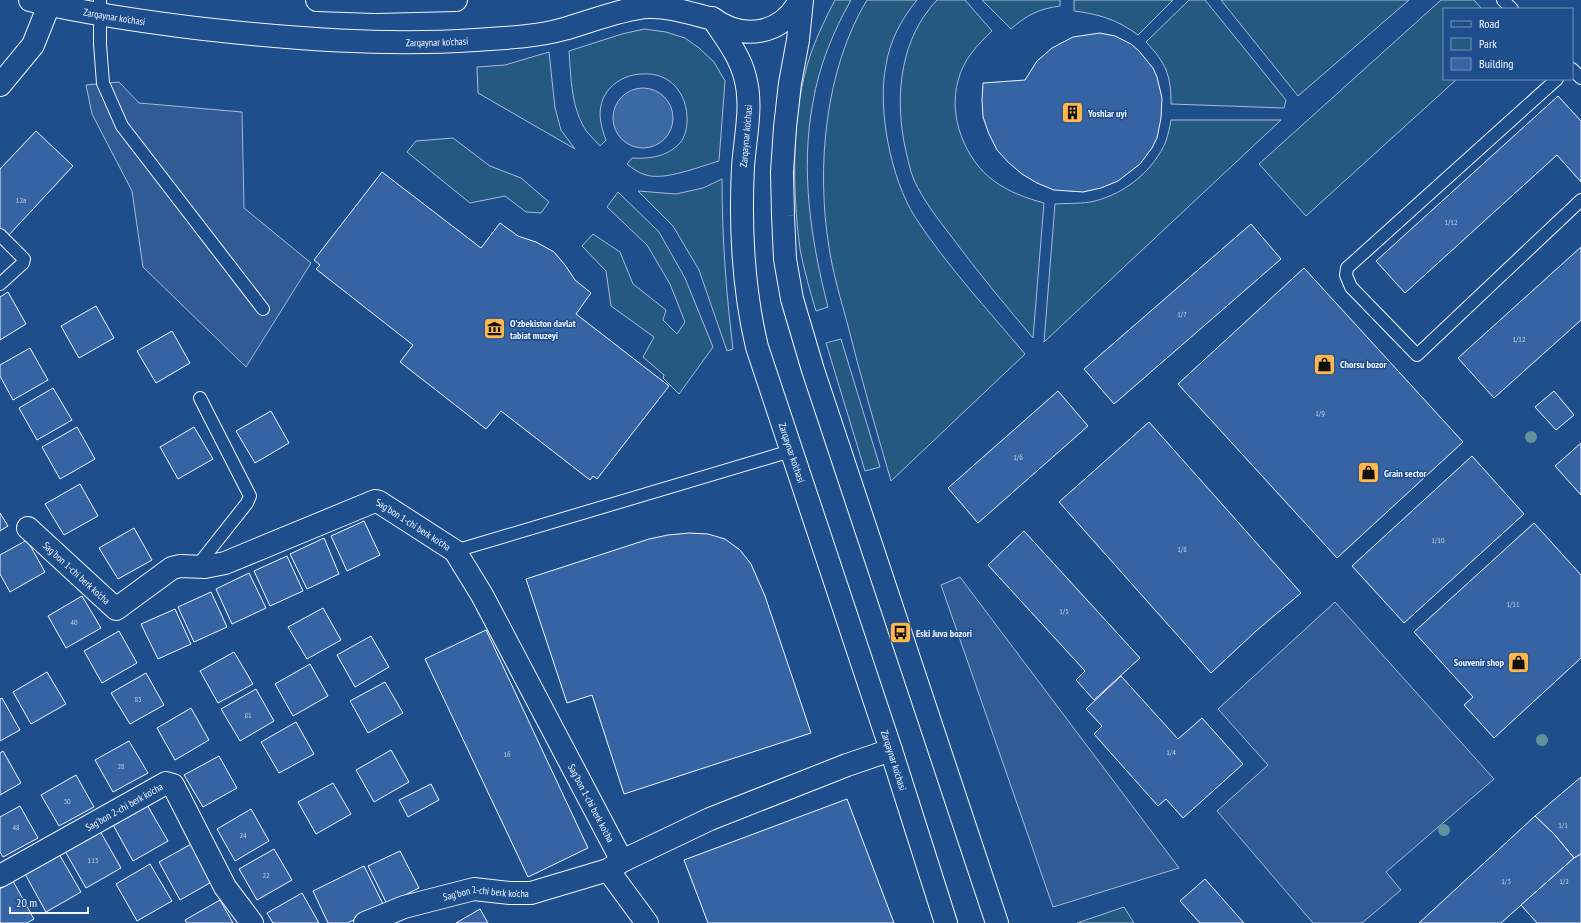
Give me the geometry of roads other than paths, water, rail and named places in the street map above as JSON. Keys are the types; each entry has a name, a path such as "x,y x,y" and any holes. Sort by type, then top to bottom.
{"main road":[{"path":"317,0 383,2 456,0"},
{"path":"698,0 713,19 728,28 746,32 763,30 779,23 793,11 801,0"},
{"path":"801,0 798,40 787,105 782,172 785,259 792,299 816,378 997,923"},
{"path":"0,85 34,45 39,2"},
{"name":"Zarqaynar ko'chasi","path":"39,2 99,7 186,26 270,36 335,40 468,40 541,34 647,7 676,10 713,19 737,57 748,86 749,113 743,166 742,218 746,293 757,348 946,923"},
{"name":"Sag'bon 1-chi berk ko'cha","path":"28,528 116,609 172,568 198,565 205,567 225,563 375,501 379,502 455,551 482,595 615,865 647,923"},
{"name":"Sag'bon 2-chi berk ko'cha","path":"365,923 404,907 474,889 510,893 531,893 615,865 710,819 847,765 890,750"},
{"name":"Sag'bon 2-chi berk ko'cha","path":"0,876 166,783 173,786 225,886 252,923"}],"lane":[{"path":"1503,0 1511,8"},
{"path":"99,7 103,83 122,126 263,309"},
{"path":"1573,71 1581,78"},
{"path":"1556,80 1347,268 1346,275 1351,287 1418,355 1581,200"},
{"path":"0,235 24,259 23,263 0,284"},
{"path":"198,565 247,503 250,496 200,398"},
{"path":"455,551 496,537 791,451"}],"place":[{"name":"Yoshlar uyi","path":"1072,113"},
{"name":"O'zbekiston davlat tabiat muzeyi","path":"495,329"},
{"name":"Chorsu bozor","path":"1325,364"},
{"name":"Grain sector","path":"1369,473"},
{"name":"Eski Juva bozori","path":"900,633"},
{"name":"Souvenir shop","path":"1519,662"}]}
